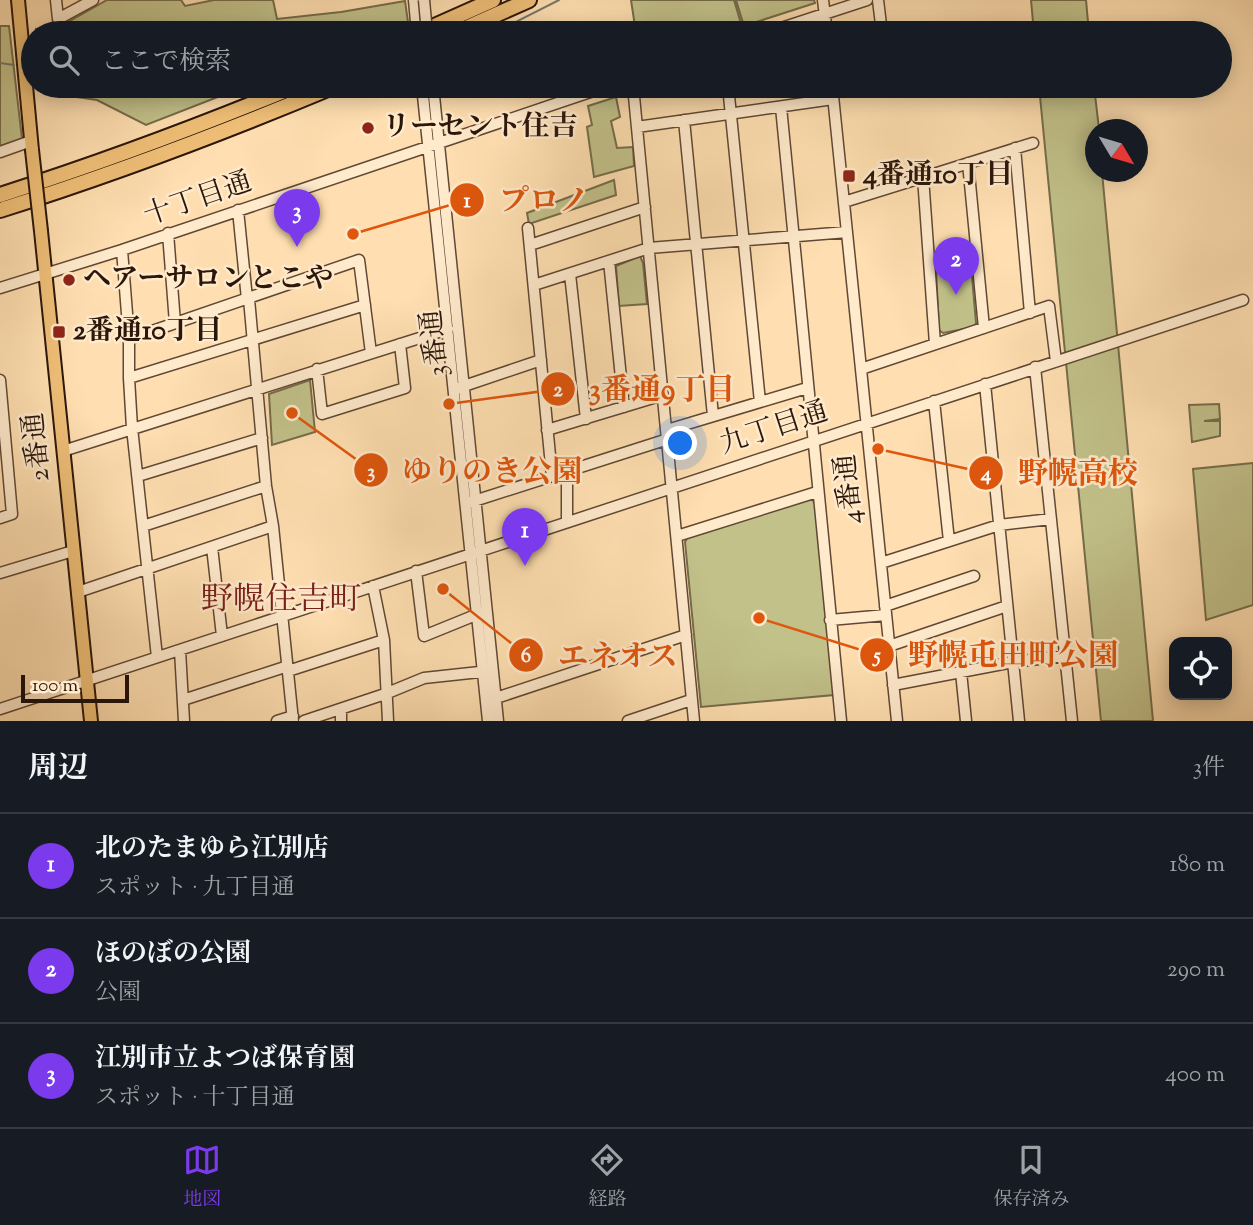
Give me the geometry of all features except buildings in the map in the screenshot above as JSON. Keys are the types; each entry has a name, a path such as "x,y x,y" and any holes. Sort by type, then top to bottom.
{"highway":[{"path":"445,21 493,0"},
{"path":"482,21 528,0"},
{"path":"0,195 63,175 267,98"},
{"path":"0,210 217,135 306,98"}],"main road":[{"name":"2番通","path":"18,0 21,31"},
{"name":"2番通","path":"27,98 91,721"}],"street":[{"path":"56,0 58,19 93,0"},
{"path":"414,0 417,21"},
{"path":"424,0 426,21"},
{"path":"823,0 826,21"},
{"path":"803,21 867,0"},
{"path":"878,0 881,21"},
{"name":"3番通","path":"429,98 448,329 458,388"},
{"name":"十丁目通","path":"0,288 122,250 572,98"},
{"path":"634,98 694,721"},
{"path":"730,98 761,402"},
{"path":"637,127 834,99"},
{"name":"4番通","path":"834,99 897,721"},
{"path":"780,107 840,721"},
{"path":"684,120 713,416"},
{"path":"844,202 1033,143"},
{"name":"3番通","path":"433,145 491,700 498,721"},
{"path":"0,152 32,146"},
{"path":"1015,148 1030,313"},
{"path":"968,163 984,328"},
{"path":"923,177 935,344"},
{"path":"530,245 645,207"},
{"path":"238,209 293,719 277,721"},
{"path":"528,228 552,477"},
{"path":"534,285 649,248 847,232"},
{"path":"168,233 175,323"},
{"path":"122,250 130,339 132,428 158,657"},
{"path":"130,339 359,260 371,353"},
{"path":"609,261 624,407"},
{"path":"570,274 586,419"},
{"name":"九丁目通","path":"0,709 1243,300"},
{"path":"129,378 365,306"},
{"path":"861,369 1049,306 1056,361"},
{"path":"63,451 448,329"},
{"path":"317,369 322,414 405,388 400,344"},
{"path":"458,388 541,360"},
{"path":"1035,368 1072,721"},
{"path":"0,380 12,514 0,518"},
{"path":"985,384 1019,721"},
{"path":"470,502 567,473 713,416 807,388"},
{"path":"547,430 663,395"},
{"path":"934,401 949,541"},
{"path":"138,476 262,438"},
{"path":"567,473 567,522"},
{"path":"144,526 266,486"},
{"path":"677,536 817,492"},
{"path":"881,563 999,525 1051,519"},
{"path":"78,592 273,526"},
{"path":"212,547 222,636"},
{"path":"0,573 73,551"},
{"path":"416,572 424,636 482,613"},
{"path":"831,621 886,610 974,576"},
{"path":"373,586 384,640 388,721"},
{"path":"889,646 1007,606"},
{"path":"491,700 685,635"},
{"path":"183,700 384,640"},
{"path":"180,650 184,721"},
{"path":"893,685 1013,662 1065,656"},
{"path":"304,721 425,678 488,671"},
{"path":"961,672 966,721"},
{"name":"3番通","path":"488,721 491,700"},
{"path":"628,721 691,700"},
{"path":"341,709 341,721"}],"shaded area":[{"path":"107,0 181,0 185,6 214,0 273,0 277,19 405,1 408,21 70,21"},
{"path":"631,0 734,0 740,21 634,21"},
{"path":"736,0 814,0 815,3 759,21 742,21"},
{"path":"1031,0 1086,0 1088,21 1033,21"},
{"path":"0,26 9,26 22,139 0,148"},
{"path":"83,98 215,98 146,125 97,100"},
{"path":"616,98 620,117 611,121 617,148 633,147 634,166 594,177 587,127 592,125 588,106"},
{"path":"1040,98 1095,98 1098,119 1085,119 1085,182 1103,182 1153,721 1101,721"},
{"path":"614,180 616,195 529,224 527,213"},
{"path":"640,256 647,304 619,306 616,266"},
{"path":"971,265 976,323 974,327 943,333 939,330 936,268"},
{"path":"310,380 315,432 272,445 269,394"},
{"path":"1219,404 1220,419 1204,421 1220,421 1220,436 1192,442 1189,405"},
{"path":"1253,463 1253,605 1206,620 1193,469"},
{"path":"811,497 815,504 834,695 701,707 685,542 687,538"}],"waterway":[{"path":"518,21 559,0"},
{"path":"0,63 14,65"}],"place":[{"name":"リーセント住吉","path":"368,128"},
{"name":"4番通10丁目","path":"849,176"},
{"name":"プロノ","path":"353,234"},
{"name":"江別市立よつば保育園","path":"297,247"},
{"name":"ヘアーサロンとこや","path":"69,280"},
{"name":"ほのぼの公園","path":"956,295"},
{"name":"2番通10丁目","path":"59,332"},
{"name":"3番通9丁目","path":"449,404"},
{"name":"ゆりのき公園","path":"292,413"},
{"name":"野幌高校","path":"878,449"},
{"name":"北のたまゆら江別店","path":"525,566"},
{"name":"エネオス","path":"443,589"},
{"name":"野幌屯田町公園","path":"759,618"}],"district":[{"name":"野幌住吉町","path":"281,601"}]}
